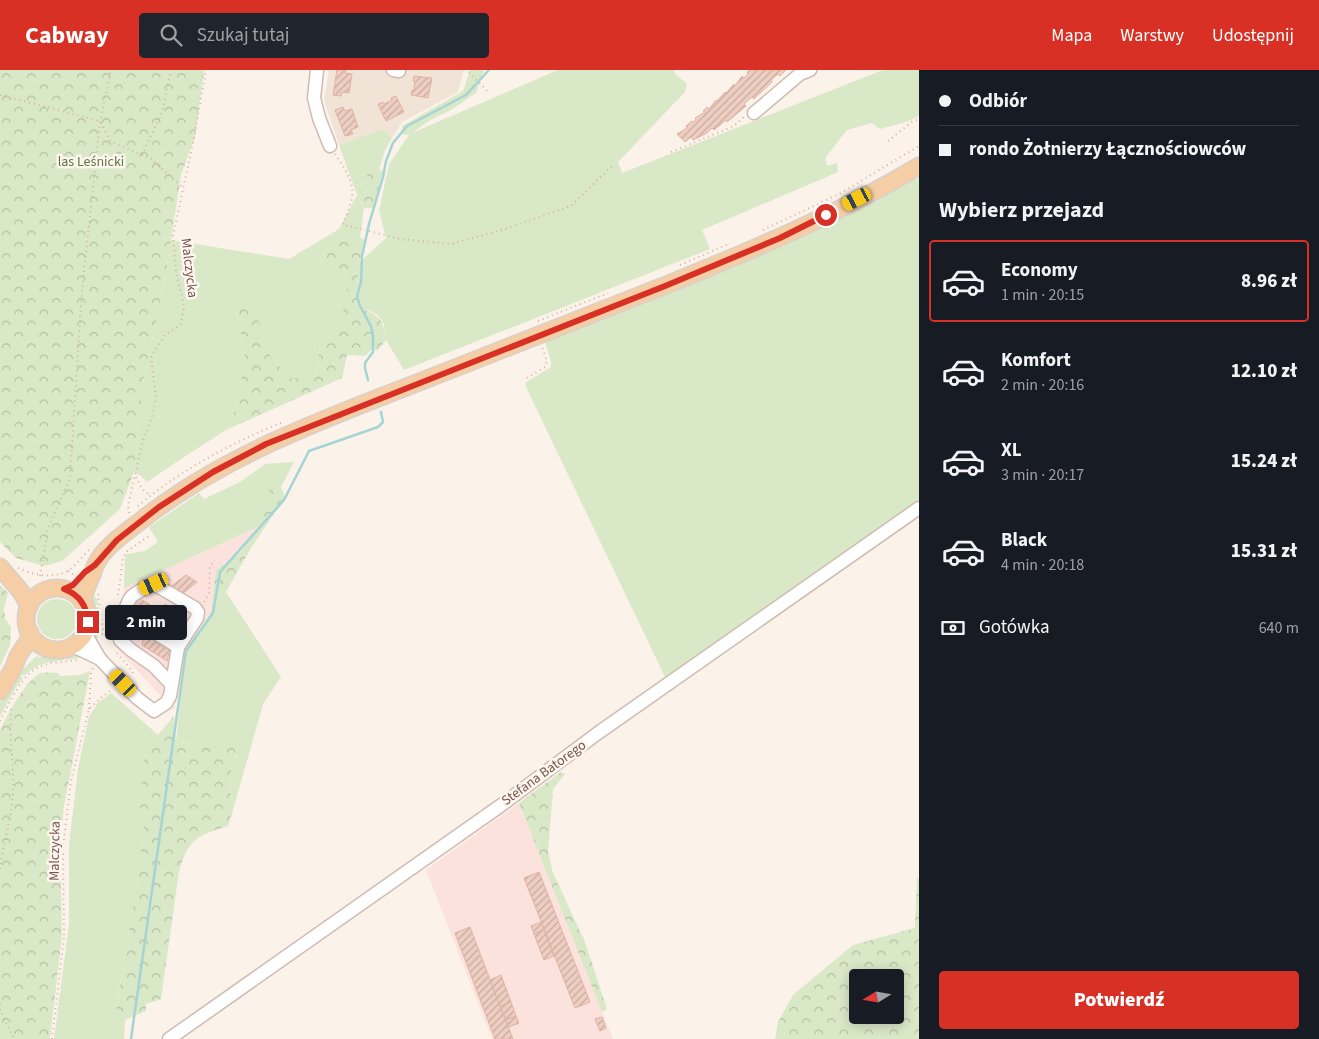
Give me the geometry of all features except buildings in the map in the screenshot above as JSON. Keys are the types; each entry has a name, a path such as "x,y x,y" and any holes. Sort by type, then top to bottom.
{"main road":[{"path":"64,589 73,585 85,572 95,565 117,540 159,507 213,472 266,444 780,238 919,166"},
{"path":"82,602 85,588 91,578 95,565"},
{"path":"2,568 29,586 43,583 55,589 64,589 72,592 82,602 87,611 88,622 78,652 47,648 40,645 30,633 27,625 29,607 43,583"},
{"path":"2,568 22,593 29,607"},
{"path":"0,691 28,641 30,633"},
{"path":"13,668 26,662 35,653 47,648"}],"street":[{"path":"318,70 314,98 318,118 330,146"},
{"path":"751,113 800,74 810,70"},
{"name":"Stefana Batorego","path":"169,1039 500,806 598,733 919,508"},
{"path":"78,652 97,662 123,683 142,703 154,711 168,700 172,686 178,647 197,618 198,612 196,608 154,584 134,593 128,600 120,640 130,650 154,666 172,686"},
{"path":"123,618 134,620 178,647"},
{"path":"85,633 97,662"}],"path":[{"path":"43,583 48,528 70,478 82,291 100,121 112,70"},
{"path":"142,155 162,112 171,70"},
{"name":"Malczycka","path":"129,513 128,506 143,440 152,417 156,399 151,356 165,334 181,324 184,306 173,246 173,236 206,70"},
{"path":"469,72 487,91"},
{"path":"0,94 100,121 110,142 150,158 183,188"},
{"path":"671,152 734,126 751,113"},
{"path":"888,141 913,121 919,119"},
{"path":"330,146 348,175 352,190 352,199 343,225 400,239 451,244 502,230 571,206 612,166"},
{"path":"527,378 545,367 547,361 538,336"},
{"path":"136,475 142,489 151,496"},
{"path":"198,612 209,594 210,566 215,560"},
{"path":"98,593 103,631 100,640"},
{"path":"0,721 18,689 33,670 78,652"},
{"name":"Malczycka","path":"52,1039 64,937 63,847 67,810 76,755 89,709 91,674 97,662"},
{"path":"89,709 102,696 123,683"},
{"path":"0,869 11,815 13,788 11,710 7,706"},
{"path":"0,1004 0,1010 14,1039"}],"shaded area":[{"path":"329,70 464,70 458,92 402,122 392,138 383,129 339,145 324,100"},
{"path":"260,526 241,552 216,570 211,612 185,650 174,710 117,649 113,637 124,588"},
{"path":"519,803 613,1039 492,1039 426,870"}],"green space":[{"name":"las Leśnicki","path":"0,70 204,70 195,137 181,175 163,292 144,375 134,472 120,509 62,561 44,566 16,558 0,542"},
{"path":"470,70 484,70 476,93 412,133 558,70 674,70 675,74 687,84 685,92 618,162 622,173 883,70 919,70 919,116 909,121 880,129 872,123 847,130 825,158 827,166 837,163 838,172 702,230 710,249 404,370 386,340 384,324 377,314 358,307 356,296 359,263 386,238 379,211 389,164 409,135 403,135 402,126 463,91"},
{"path":"383,129 392,138 385,150 379,170 371,168 357,194 364,208 360,237 350,238 327,247 323,261 330,270 344,270 349,304 347,322 320,344 315,378 289,378 269,354 256,312 235,306 245,353 238,402 226,430 147,482 134,472 144,375 163,292 171,240 289,259 339,229 357,195 339,145"},
{"path":"371,168 383,171 373,208 364,208 357,194"},
{"path":"919,176 919,500 666,679 527,389 525,383 551,367 545,342 549,338 617,313 705,276 706,278 708,277 707,275 794,237 795,240 798,238 797,236 915,178 917,180"},
{"path":"360,237 364,240 357,282 358,307 379,318 386,340 378,350 371,350 365,356 347,355 342,378 226,430 238,402 245,353 235,306 256,312 269,354 289,378 315,378 320,344 347,322 342,306 349,304 344,270 330,270 323,261 327,247 350,238"},
{"path":"294,462 281,487 267,492 260,526 124,588 125,558 127,554 145,551 158,542 149,527 199,493 204,499 240,482 265,464"},
{"path":"281,487 285,497 251,548 226,592 213,595 216,570 241,552 260,526 267,491"},
{"path":"0,585 8,593 4,608 5,618 11,627 10,645 0,666"},
{"path":"90,590 97,599 98,605 96,607 99,607 100,616 100,630 95,642 91,635 93,616 89,599"},
{"path":"226,592 281,677 263,704 235,803 230,790 229,779 236,755 218,752 213,736 198,743 176,742 185,650 211,612 213,595"},
{"path":"61,599 68,602 74,608 77,619 76,627 68,636 61,639 53,639 46,636 38,627 37,615 40,608 49,600"},
{"path":"72,653 83,656 66,660 64,658 64,660 42,664 33,668 24,676 22,674 20,676 23,678 0,716 0,704 6,691 38,655 39,658 41,655"},
{"path":"90,671 64,806 60,846 62,935 50,1039 0,1039 0,730 18,698 36,676 42,673 58,673 60,676 80,675"},
{"path":"111,693 158,735 146,742 139,805 144,823 138,878 115,1014 125,1020 124,1039 54,1039 69,924 69,845 78,769 89,716 98,703"},
{"path":"174,716 176,742 198,743 207,731 213,736 218,752 223,752 228,746 235,747 229,787 235,803 228,826 196,840 187,851 183,860 179,871 161,999 146,1004 146,1011 125,1020 115,1015 138,878 144,823 139,805 146,742 158,735"},
{"path":"561,772 565,774 553,789 548,852 553,873 585,942 607,1009 602,1012 519,803"},
{"path":"917,877 919,879 919,1039 775,1039 778,1022 793,995 853,945 915,928"}],"waterway":[{"path":"368,380 365,363 373,352 373,335 371,326 360,306 357,296 361,282 362,256 369,224 386,161 393,143 407,126 466,95 489,70"},
{"path":"131,1039 186,651 213,613 220,572 284,500 309,451 378,427 383,422 381,412"}],"route":[{"path":"88,622 87,611 78,596 64,589 73,585 85,572 95,565 117,540 159,507 213,472 266,444 665,286 780,238 826,215"}]}
